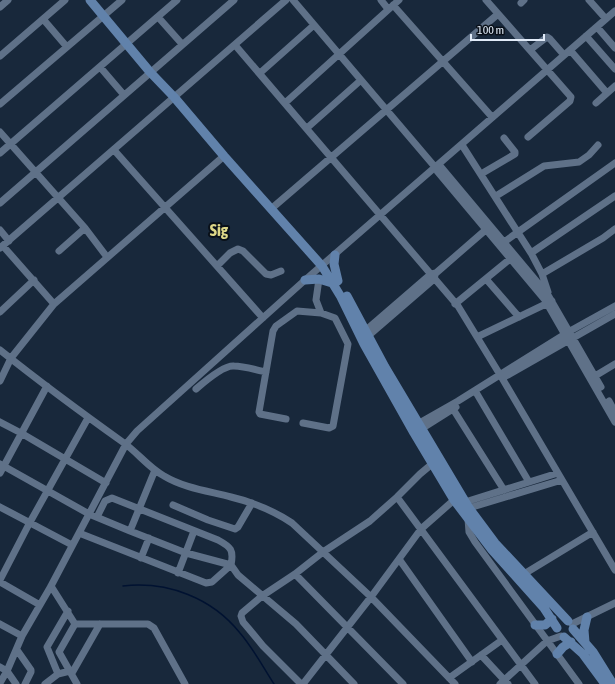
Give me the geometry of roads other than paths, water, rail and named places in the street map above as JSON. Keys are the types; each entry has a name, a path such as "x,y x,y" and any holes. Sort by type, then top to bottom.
{"main road":[{"path":"90,0 150,72 174,97 335,282 367,333 416,428 432,464 454,500 492,550 538,600 562,634 588,660 605,684"},
{"path":"335,255 335,282 416,428 467,505 495,543 571,625 586,643 613,684"},
{"path":"306,280 319,279 335,282"},
{"path":"586,617 584,630 586,643"},
{"path":"536,625 545,625 552,619"},
{"path":"557,654 563,647 561,622 571,625"},
{"path":"562,634 570,635 571,625"}],"street":[{"path":"0,7 8,0"},
{"path":"0,56 65,0"},
{"path":"0,104 122,0"},
{"path":"0,154 177,0"},
{"path":"0,203 234,0"},
{"path":"4,245 286,0"},
{"path":"293,0 435,166 437,171 473,214 504,242 549,300 615,412"},
{"path":"381,0 391,7 492,117"},
{"path":"285,103 399,0"},
{"path":"486,0 571,97 571,99 528,137"},
{"path":"589,0 606,19"},
{"path":"0,683 17,650 22,636 51,586 126,444 137,431 435,166 462,145 492,117 615,11"},
{"path":"270,209 498,14"},
{"path":"158,16 182,44"},
{"path":"43,19 67,47"},
{"path":"260,74 314,25"},
{"path":"597,27 614,46"},
{"path":"586,36 615,69"},
{"path":"530,50 547,37 564,55"},
{"path":"235,44 434,275 455,304 501,376 615,570"},
{"path":"570,50 607,93"},
{"path":"100,67 124,95"},
{"path":"307,128 361,80"},
{"path":"596,103 615,86"},
{"path":"0,132 85,228 107,257"},
{"path":"481,174 515,154 504,138"},
{"path":"462,145 531,253 542,274 549,300"},
{"path":"496,196 544,166 579,162 589,155 598,145"},
{"path":"114,150 263,318"},
{"path":"0,381 11,358 54,304 224,156"},
{"path":"504,242 519,233 615,163"},
{"path":"531,253 615,196"},
{"path":"489,227 510,259 549,300"},
{"path":"367,333 489,227"},
{"path":"59,251 85,228"},
{"path":"0,230 4,245 54,304"},
{"path":"542,274 615,230"},
{"path":"217,266 230,253 238,249 243,251 266,274 271,275 281,270"},
{"path":"455,304 510,259"},
{"path":"319,279 316,300 321,313"},
{"path":"486,279 519,317"},
{"path":"0,312 34,280"},
{"path":"307,311 316,300"},
{"path":"477,337 519,317 549,300"},
{"path":"416,428 569,336 615,306"},
{"path":"286,419 259,413 273,331 297,311 321,313 335,318 348,344 332,426 329,428 303,423"},
{"path":"569,336 614,316"},
{"path":"0,350 88,418 126,444 155,470 164,476 193,489 229,496 252,503 285,518 292,523 371,597 455,684"},
{"path":"595,380 615,364"},
{"path":"196,389 208,379 230,366 239,366 266,372"},
{"path":"416,428 453,409 477,394 501,376"},
{"path":"595,380 615,422"},
{"path":"47,386 1,468 89,514 186,553 231,565 238,575 296,624 327,654 354,684"},
{"path":"477,394 529,482"},
{"path":"453,409 504,490"},
{"path":"40,605 0,581 29,524 88,418"},
{"path":"0,422 106,483"},
{"path":"432,464 370,521 323,552 262,596 242,613 241,616 244,622 263,646 302,684 348,627 421,529 454,500"},
{"path":"130,531 155,470"},
{"path":"467,505 504,490 519,489 529,482 558,473"},
{"path":"467,505 519,489 562,480"},
{"path":"397,497 502,640 522,664 535,684"},
{"path":"79,533 196,580 209,583 231,565 233,555 229,546 218,540 112,498 105,501 98,517"},
{"path":"172,505 208,520 235,529 238,527 252,503"},
{"path":"0,507 72,546"},
{"path":"468,519 469,532 475,542 579,684"},
{"path":"178,573 194,531"},
{"path":"524,574 593,532"},
{"path":"141,558 149,538"},
{"path":"399,559 472,662"},
{"path":"294,574 403,684"},
{"path":"51,586 75,624"},
{"path":"571,625 615,603"},
{"path":"58,674 47,647 68,611"},
{"path":"75,624 144,623 151,625 154,628 182,682"},
{"path":"0,624 22,636"},
{"path":"75,624 59,652 78,684"},
{"path":"71,672 100,624"},
{"path":"481,655 504,682 548,640 562,634"},
{"path":"449,678 502,640"},
{"path":"17,650 31,670 25,684"},
{"path":"0,667 7,671 16,684"},
{"path":"45,684 58,674 71,672"}],"waterway":[{"path":"123,586 156,586 188,594 203,601 229,621 245,639 274,684"}],"district":[{"name":"Sig","path":"219,230"}]}
